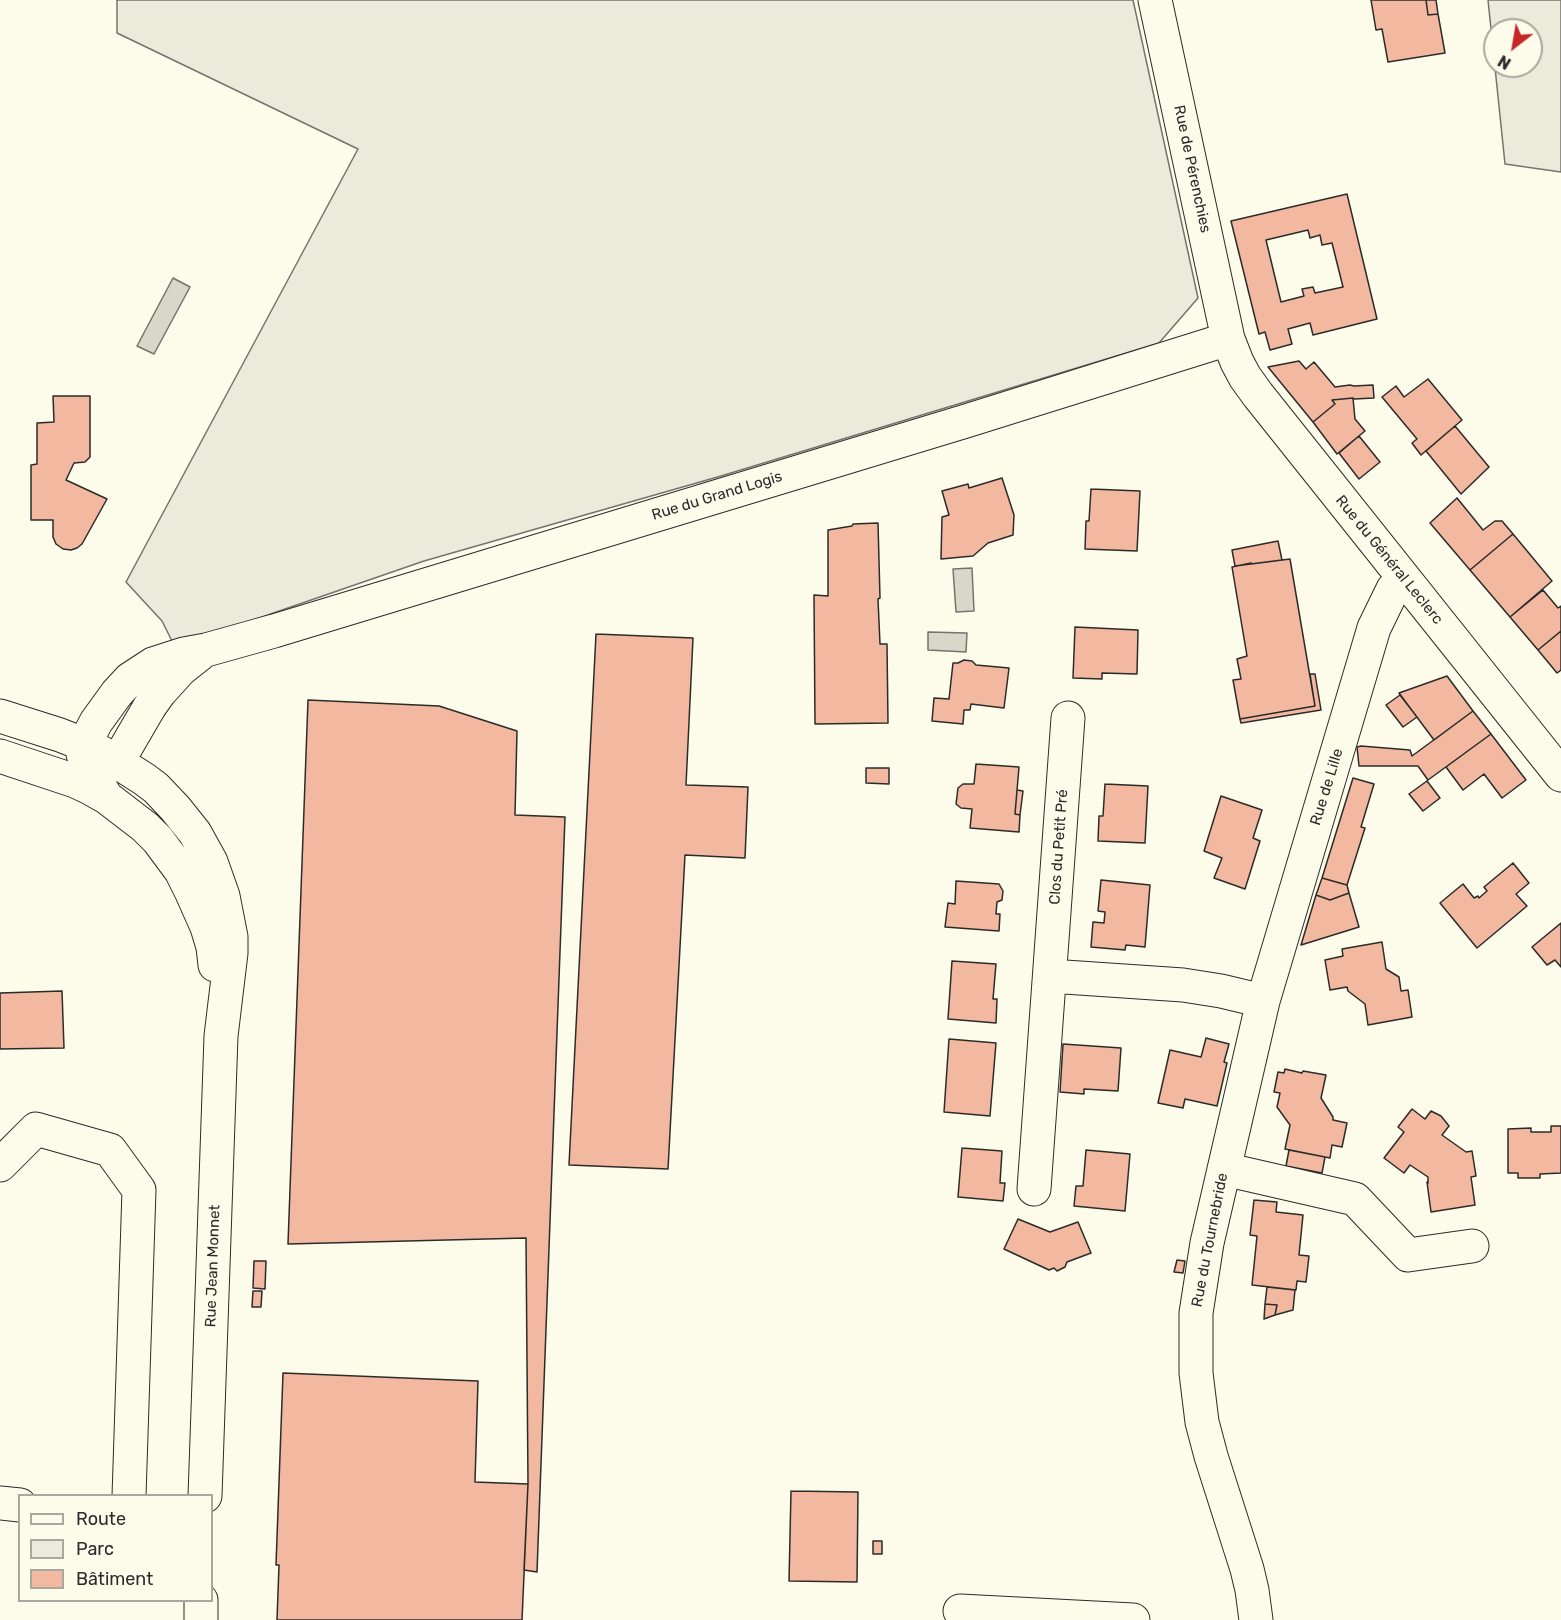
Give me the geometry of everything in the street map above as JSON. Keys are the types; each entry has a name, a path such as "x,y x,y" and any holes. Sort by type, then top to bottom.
{"street":[{"name":"Rue de Pérenchies","path":"1155,0 1228,339"},
{"name":"Rue du Général Leclerc","path":"1228,339 1241,369 1258,395 1561,775"},
{"name":"Rue du Grand Logis","path":"96,757 150,706 182,669 206,650 955,424 1228,339"},
{"name":"Rue de Lille","path":"1263,1001 1374,628 1392,590 1403,578"},
{"name":"Rue Jean Monnet","path":"0,716 60,735 96,757 138,774 156,788 186,820 204,847 217,877 231,937 231,954 221,1036 205,1494"},
{"name":"Clos du Petit Pré","path":"1034,1189 1068,718"},
{"path":"10,759 96,757 106,797"},
{"name":"Rue Jean Monnet","path":"10,759 75,781 106,797 158,840 181,871 207,927 213,947 221,1036"},
{"path":"1050,976 1183,985 1263,1001"},
{"name":"Rue du Tournebride","path":"1256,1620 1247,1569 1202,1422 1196,1373 1196,1313 1207,1244 1263,1001"},
{"path":"0,1165 36,1129 110,1150 139,1190 129,1494"},
{"path":"1224,1169 1355,1198 1408,1254 1472,1246"},
{"path":"0,1503 18,1505"},
{"path":"201,1602 201,1620"},
{"path":"960,1611 1133,1620"}],"green space":[{"path":"117,0 1133,0 1198,298 1159,343 721,476 424,561 175,647 162,621 126,582 358,149 117,33"},
{"path":"1488,0 1561,0 1561,172 1505,164 1496,78 1543,78 1543,18 1490,18"}],"shaded area":[{"path":"173,278 190,287 154,354 137,346"},
{"path":"972,568 974,611 956,612 953,569"},
{"path":"928,632 967,633 966,652 928,650"}],"building":[{"path":"1371,0 1426,0 1428,15 1438,14 1445,53 1388,62 1382,29 1376,30"},
{"path":"1426,0 1436,0 1438,14 1428,15"},
{"path":"1347,194 1377,319 1313,335 1310,323 1288,329 1292,344 1270,350 1265,332 1259,334 1231,221","holes":["1308,230 1310,238 1320,235 1322,245 1332,243 1343,287 1315,293 1313,287 1302,289 1304,296 1281,302 1266,240"]},
{"path":"1299,361 1306,369 1314,362 1335,387 1373,385 1374,398 1332,400 1335,404 1313,422 1268,367"},
{"path":"1428,379 1462,420 1421,455 1412,443 1417,439 1382,397 1396,386 1404,397"},
{"path":"53,396 90,396 90,457 85,462 74,463 66,480 107,499 82,544 71,550 63,549 56,544 53,537 53,520 31,520 31,465 37,464 37,423 54,422"},
{"path":"1353,398 1355,419 1365,431 1337,454 1313,422 1335,404 1332,400"},
{"path":"1455,426 1489,467 1461,494 1426,451"},
{"path":"1359,436 1380,462 1359,479 1339,453"},
{"path":"1002,478 1014,515 1013,535 988,543 973,556 941,559 942,517 949,515 942,491 968,484 969,488"},
{"path":"1091,489 1140,491 1137,551 1085,549"},
{"path":"1457,498 1483,530 1495,521 1502,521 1513,534 1470,570 1430,523"},
{"path":"878,523 880,644 887,644 888,723 815,724 814,595 828,596 828,530 853,524"},
{"path":"1513,534 1552,581 1510,617 1470,570"},
{"path":"1278,541 1282,560 1235,566 1232,550"},
{"path":"1290,559 1315,706 1240,719 1233,680 1241,679 1237,659 1247,656 1232,567"},
{"path":"1543,590 1558,608 1561,606 1561,631 1538,650 1510,617"},
{"path":"1075,627 1138,630 1137,674 1102,673 1102,679 1073,678"},
{"path":"1561,631 1561,670 1557,673 1538,650"},
{"path":"596,634 693,638 686,785 748,787 745,858 685,855 668,1169 569,1165"},
{"path":"964,660 972,661 976,665 1009,668 1004,708 971,704 970,710 964,710 963,724 932,721 934,698 949,699 953,663"},
{"path":"1310,674 1315,674 1321,710 1241,723 1240,719 1315,706"},
{"path":"1447,676 1473,711 1434,740 1399,693"},
{"path":"1400,695 1417,717 1403,727 1386,705"},
{"path":"308,700 439,706 517,731 515,815 565,817 537,1572 524,1570 528,1484 526,1238 288,1244"},
{"path":"1473,711 1491,734 1428,780 1418,766 1359,766 1357,747 1410,750 1412,756"},
{"path":"1491,734 1526,780 1502,798 1484,774 1463,790 1446,767"},
{"path":"976,764 1019,767 1015,814 1020,815 1019,832 970,828 972,809 961,808 956,804 958,788 963,784 974,784"},
{"path":"866,768 889,768 889,784 866,783"},
{"path":"1353,778 1374,784 1361,827 1365,828 1347,885 1322,878"},
{"path":"1427,781 1440,798 1423,811 1409,794"},
{"path":"1105,784 1148,786 1145,843 1098,841 1099,816 1103,816"},
{"path":"1017,790 1023,791 1020,815 1015,814"},
{"path":"1221,796 1262,810 1253,838 1260,841 1245,889 1214,878 1222,858 1204,851"},
{"path":"1513,863 1529,883 1516,894 1527,906 1477,948 1440,903 1463,884 1474,898 1478,896 1479,898 1487,891 1484,887"},
{"path":"1322,878 1347,885 1349,893 1330,900 1316,895"},
{"path":"1101,880 1150,885 1145,947 1126,945 1125,950 1091,947 1093,922 1104,923 1105,912 1098,911"},
{"path":"956,881 999,884 1003,891 1002,900 997,902 996,914 1000,914 999,931 945,927 948,903 955,904"},
{"path":"1349,893 1359,927 1301,945 1316,895 1330,900"},
{"path":"1561,923 1561,967 1555,960 1547,965 1532,947"},
{"path":"1382,942 1386,969 1399,977 1401,991 1408,990 1412,1017 1368,1025 1365,1004 1348,991 1347,987 1330,990 1325,960 1343,956 1342,949"},
{"path":"952,961 996,964 993,999 997,999 996,1023 948,1019"},
{"path":"62,991 64,1048 0,1049 0,993"},
{"path":"1206,1038 1229,1044 1217,1106 1185,1099 1183,1108 1158,1103 1170,1050 1201,1057"},
{"path":"949,1039 996,1043 990,1116 944,1112"},
{"path":"1063,1044 1121,1048 1118,1091 1084,1089 1084,1094 1060,1092"},
{"path":"1285,1069 1326,1075 1321,1098 1333,1120 1347,1123 1342,1147 1332,1145 1330,1158 1285,1149 1290,1125 1277,1107 1280,1093 1274,1092 1278,1072 1284,1073"},
{"path":"1412,1109 1425,1119 1431,1111 1441,1116 1449,1126 1442,1135 1466,1152 1472,1151 1476,1176 1471,1177 1475,1205 1431,1212 1428,1177 1410,1165 1404,1173 1384,1158 1404,1132 1398,1127"},
{"path":"1551,1126 1561,1126 1561,1173 1540,1174 1540,1178 1518,1178 1518,1173 1508,1173 1508,1129 1531,1128 1531,1132 1551,1132"},
{"path":"962,1148 1002,1151 1000,1183 1005,1183 1003,1201 958,1197"},
{"path":"1086,1150 1130,1154 1125,1211 1074,1206 1076,1186 1083,1186"},
{"path":"1289,1150 1325,1157 1322,1173 1286,1166"},
{"path":"1254,1200 1277,1202 1276,1212 1303,1215 1299,1255 1309,1256 1306,1282 1297,1281 1296,1290 1252,1285 1257,1236 1250,1235"},
{"path":"1018,1219 1050,1232 1078,1222 1091,1253 1067,1262 1065,1267 1057,1271 1054,1268 1049,1270 1004,1249"},
{"path":"1177,1260 1185,1261 1183,1273 1174,1272"},
{"path":"254,1261 266,1261 265,1289 253,1288"},
{"path":"1267,1287 1295,1290 1293,1310 1275,1315 1277,1305 1265,1304"},
{"path":"253,1291 262,1291 261,1307 252,1307"},
{"path":"1265,1304 1277,1305 1275,1315 1264,1319"},
{"path":"283,1373 478,1381 475,1482 528,1484 522,1620 277,1620 279,1565 276,1565"},
{"path":"791,1491 858,1492 857,1582 789,1581"},
{"path":"873,1541 882,1541 882,1554 873,1554"}]}
